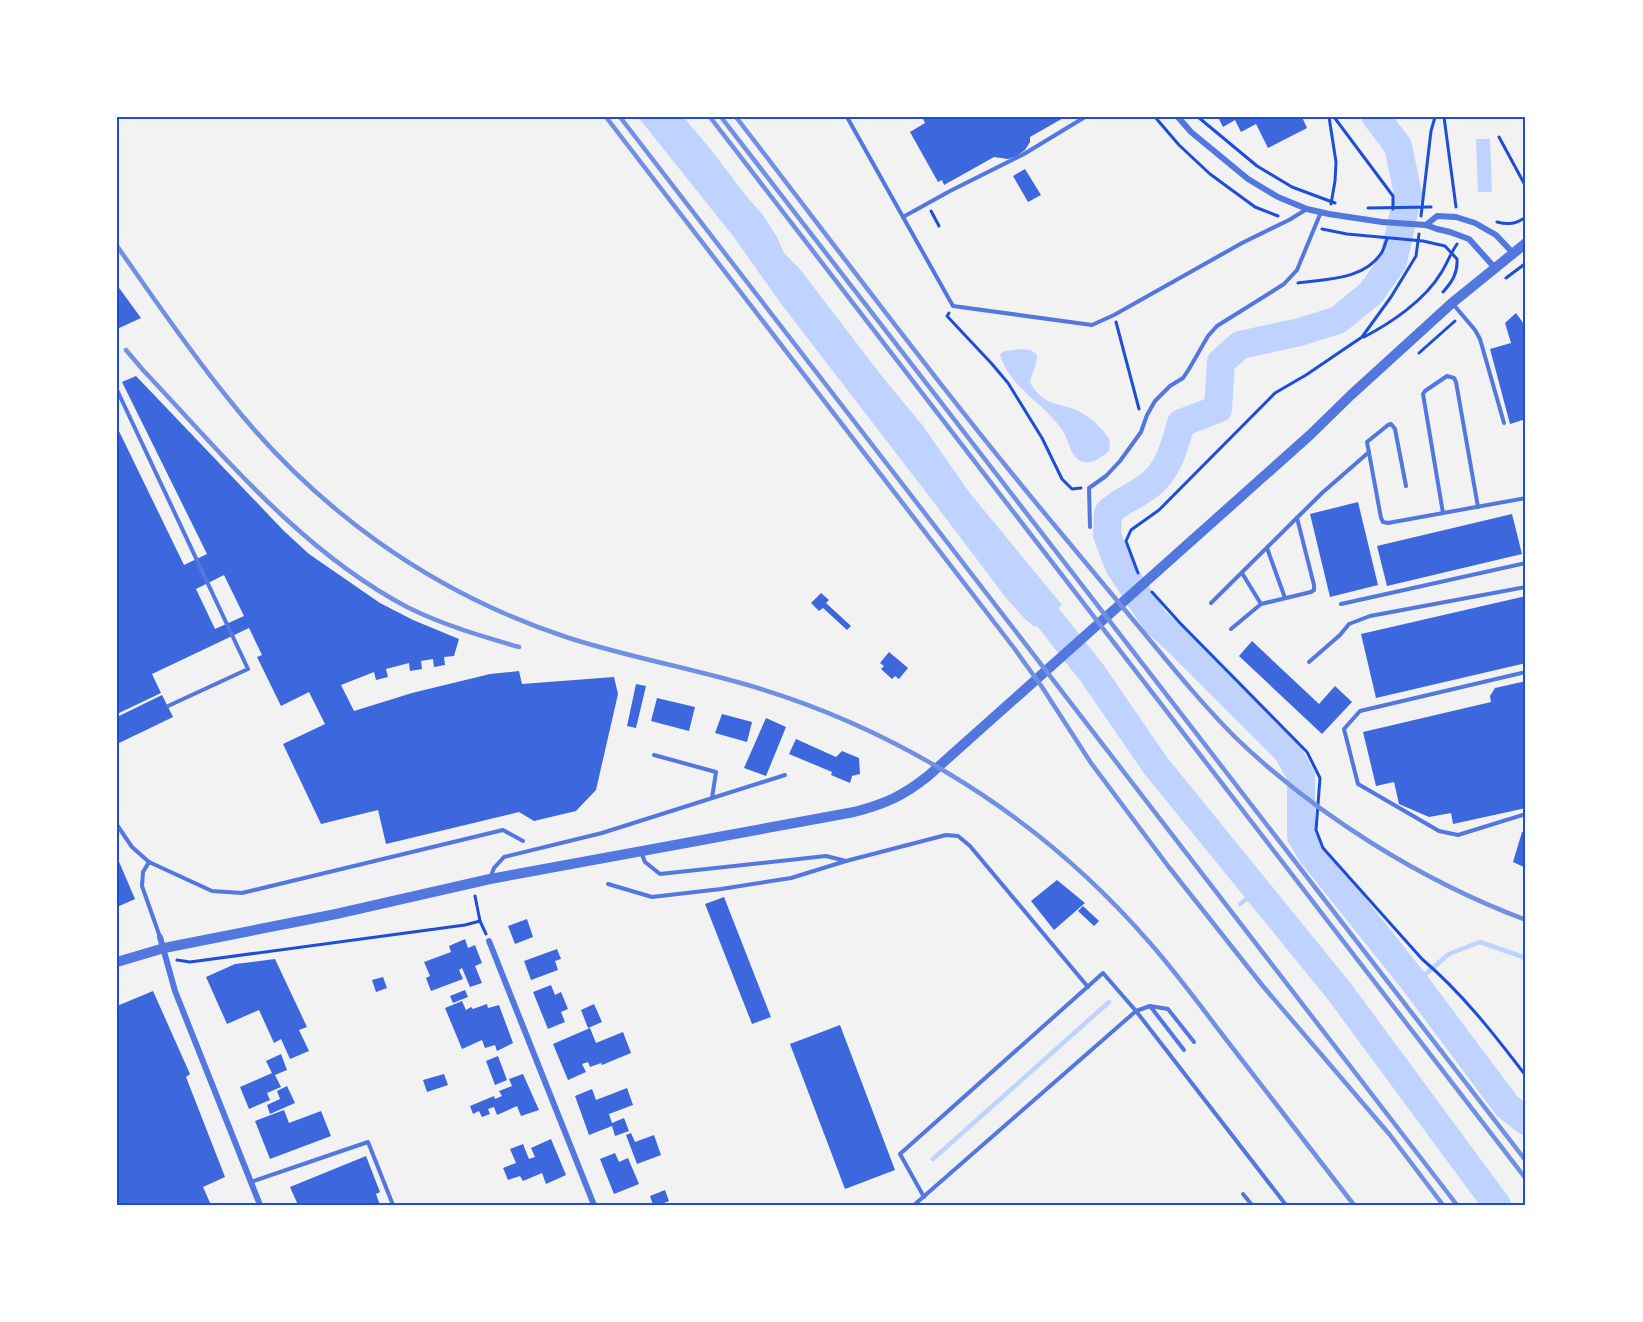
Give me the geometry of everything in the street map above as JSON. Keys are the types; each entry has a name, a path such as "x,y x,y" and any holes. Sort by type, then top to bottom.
{"street":[{"path":"1178,117 1191,132 1248,179 1278,197 1307,209 1329,214 1382,222 1425,225 1450,232 1469,239 1495,267"},
{"path":"1425,225 1437,216 1456,217 1475,223 1496,235 1514,253"},
{"path":"117,962 166,954 490,879 872,807 903,794 928,776 1155,575 1452,303 1526,243"},
{"path":"160,937 175,991 260,1205"},
{"path":"489,941 594,1205"}],"lane":[{"path":"847,117 953,306 1092,326 1307,209"},
{"path":"903,217 1024,154 1085,117"},
{"path":"1089,527 1089,488 1106,476 1120,461 1141,432 1155,400 1183,378 1208,336 1217,326 1284,284 1297,270 1321,212"},
{"path":"1452,303 1480,339 1504,423"},
{"path":"1443,513 1423,394 1447,376 1454,378 1456,382 1478,507"},
{"path":"117,390 248,669 168,706"},
{"path":"1406,486 1395,429 1388,424 1368,441 1383,522 1388,523 1526,498"},
{"path":"1211,603 1322,493 1369,452"},
{"path":"1231,629 1261,604 1311,592 1314,588 1297,518"},
{"path":"1268,548 1285,598"},
{"path":"1341,604 1526,563"},
{"path":"1242,573 1261,604"},
{"path":"1309,662 1349,624 1370,616 1526,587"},
{"path":"1526,672 1360,711 1344,729 1358,784 1438,831 1458,835 1526,814"},
{"path":"654,755 716,771 712,798"},
{"path":"490,879 494,868 504,856 602,833 785,775"},
{"path":"117,825 132,847 149,862 212,891 242,893 503,830 523,841"},
{"path":"608,884 652,897 721,889 791,878 946,835 958,836 970,846 1088,987"},
{"path":"641,851 645,862 660,874 826,856 846,861"},
{"path":"149,862 143,872 142,886 160,937"},
{"path":"924,1197 900,1154 1103,973 1136,1011 1286,1205"},
{"path":"1150,1006 1184,1050"},
{"path":"914,1205 1136,1011 1150,1006 1168,1009 1194,1042"},
{"path":"251,1182 368,1142 393,1205"},
{"path":"1243,1194 1252,1205"}],"path":[{"path":"1198,117 1257,165 1292,187 1342,204"},
{"path":"1329,117 1336,162 1329,214"},
{"path":"1334,117 1393,196 1393,214"},
{"path":"1444,117 1456,207"},
{"path":"1499,137 1526,187"},
{"path":"927,204 939,226"},
{"path":"1364,208 1428,207"},
{"path":"1508,225 1518,223 1526,217"},
{"path":"1284,284 1348,276 1369,266 1382,253 1389,233"},
{"path":"1381,238 1423,241 1445,246 1457,259 1456,272"},
{"path":"1143,579 1137,572 1126,541 1131,530 1159,510 1275,393 1362,337 1379,329 1419,299 1441,273 1451,252"},
{"path":"1504,280 1526,263"},
{"path":"953,306 947,316 1008,383 1042,438 1062,479 1072,489 1089,488"},
{"path":"1114,315 1144,425"},
{"path":"1148,587 1180,623 1307,752 1320,778 1316,830 1323,848 1422,959 1439,973 1482,1020 1526,1076"},
{"path":"475,895 480,921 489,941"},
{"path":"166,954 190,962 465,925 480,921"}],"water":[{"path":"638,117 683,117 763,215 784,253 799,268 923,426 969,492 1062,605 1035,627 1006,598 782,305 733,236"},
{"path":"1476,139 1490,139 1492,192 1478,192"},
{"path":"1021,349 1031,350 1037,355 1030,382 1035,390 1050,402 1083,413 1092,420 1110,440 1109,451 1092,462 1080,461 1074,455 1064,433 1049,414 1009,374 1004,364 1000,354"}],"building":[{"path":"922,117 1065,117 1030,137 1025,150 1017,156 1008,159 994,157 944,185 942,180 938,182 910,132 925,123"},
{"path":"1218,117 1302,117 1307,128 1268,148 1256,124 1241,132 1235,120 1223,127"},
{"path":"1025,169 1041,195 1028,202 1013,176"},
{"path":"117,285 141,318 117,329"},
{"path":"1516,313 1526,327 1526,419 1510,424 1490,349 1511,343 1505,323"},
{"path":"136,376 284,531 309,554 380,603 459,639 454,656 444,657 445,665 434,667 433,659 421,661 422,669 410,671 409,663 386,669 388,677 376,680 374,672 341,685 354,711 412,693 490,674 519,671 522,684 614,677 618,694 596,790 576,811 534,821 519,812 386,844 378,810 321,824 283,744 325,724 309,692 281,706 257,657 262,655 249,628 152,674 161,693 117,714 117,427 184,565 207,554 122,382","holes":["224,575 244,616 215,629 196,589"]},
{"path":"1358,502 1378,585 1330,597 1310,514"},
{"path":"1512,514 1522,554 1387,586 1377,546"},
{"path":"821,593 829,600 826,603 851,626 847,630 823,608 819,611 811,603"},
{"path":"1526,596 1526,663 1376,698 1361,634"},
{"path":"1252,641 1319,704 1335,686 1352,702 1322,734 1239,656"},
{"path":"889,652 908,668 899,679 895,676 892,679 881,669 884,666 880,663"},
{"path":"1526,681 1526,808 1453,824 1451,813 1429,817 1399,804 1394,782 1376,786 1363,732 1491,702 1490,696 1495,688"},
{"path":"636,684 646,686 636,728 627,726"},
{"path":"162,695 173,717 117,744 117,717"},
{"path":"657,698 695,707 689,731 651,721"},
{"path":"722,714 752,722 747,742 715,733"},
{"path":"766,718 786,727 766,776 744,768"},
{"path":"796,739 836,757 842,751 859,758 860,774 852,776 850,783 831,775 832,772 789,754"},
{"path":"1522,832 1526,832 1526,868 1513,862"},
{"path":"117,857 135,899 117,907"},
{"path":"1057,880 1085,903 1054,930 1031,901"},
{"path":"724,897 771,1017 752,1024 705,904"},
{"path":"1083,906 1099,921 1094,926 1078,911"},
{"path":"527,919 533,937 515,944 508,926"},
{"path":"465,939 468,948 475,945 482,963 475,966 482,983 470,987 462,968 459,970 463,979 431,991 426,978 430,976 424,962 451,952 449,946"},
{"path":"557,949 561,959 555,961 558,970 531,980 524,961"},
{"path":"275,959 307,1027 299,1030 309,1051 290,1059 281,1039 274,1043 259,1010 227,1024 206,977 235,964"},
{"path":"383,977 387,988 376,992 372,980"},
{"path":"551,985 555,995 561,992 568,1009 561,1012 565,1022 548,1029 533,992"},
{"path":"465,990 468,997 453,1003 450,996"},
{"path":"153,991 190,1074 186,1077 225,1177 203,1187 211,1205 117,1205 117,1006"},
{"path":"462,1001 466,1010 487,1004 488,1008 499,1005 513,1043 497,1051 495,1045 485,1048 482,1040 462,1049 445,1008"},
{"path":"594,1004 602,1022 588,1028 581,1010"},
{"path":"840,1025 895,1170 845,1189 790,1044"},
{"path":"590,1028 596,1043 623,1032 631,1053 602,1065 601,1063 590,1067 588,1062 582,1064 586,1072 568,1080 553,1044"},
{"path":"281,1054 287,1070 275,1075 281,1087 267,1093 270,1100 249,1109 240,1087 272,1073 266,1061"},
{"path":"498,1056 507,1080 495,1085 486,1061"},
{"path":"444,1074 448,1085 427,1092 423,1080"},
{"path":"523,1074 539,1110 521,1116 517,1106 497,1115 494,1107 488,1109 490,1114 482,1117 479,1111 473,1114 470,1106 494,1096 495,1099 502,1096 499,1091 512,1086 509,1079"},
{"path":"287,1086 295,1103 270,1114 267,1105 280,1099 277,1091"},
{"path":"627,1088 633,1105 609,1114 612,1123 624,1118 629,1131 615,1136 612,1126 589,1135 575,1096 592,1089 596,1100"},
{"path":"284,1110 289,1123 321,1111 331,1136 270,1159 255,1121"},
{"path":"631,1133 635,1142 654,1135 661,1155 637,1164 626,1135"},
{"path":"551,1139 566,1175 546,1184 542,1173 523,1181 520,1176 508,1180 503,1168 516,1163 510,1149 523,1144 529,1159 535,1157 531,1148"},
{"path":"615,1153 619,1162 628,1158 639,1184 614,1194 600,1159"},
{"path":"366,1156 380,1192 376,1194 380,1205 298,1205 290,1187"},
{"path":"665,1190 669,1201 653,1205 650,1196"}],"waterway":[{"path":"1376,117 1398,146 1408,194 1393,262 1371,293 1338,320 1300,332 1240,345 1221,362 1218,409 1181,423 1169,460 1159,476 1108,513 1107,535 1119,566 1155,621 1287,751 1301,776 1301,836 1311,853 1415,983 1507,1106 1526,1121"},
{"path":"1024,587 1092,673 1156,766 1339,991 1497,1205"},
{"path":"1240,904 1257,891"},
{"path":"1415,983 1449,954 1480,942 1526,958"},
{"path":"933,1159 1109,1002"}],"railway":[{"path":"606,117 1014,648 1091,763 1168,866 1262,985 1390,1135 1443,1205"},
{"path":"620,117 1457,1205"},
{"path":"710,117 1526,1179"},
{"path":"721,117 1526,1161"},
{"path":"736,117 1019,482 1181,677 1236,738 1300,793 1372,843 1448,886 1526,920"},
{"path":"117,246 198,360 261,438 337,510 378,542 422,571 468,596 566,637 737,682 833,715 924,759 1002,808 1029,828 1080,871 1150,943 1354,1205"},
{"path":"126,350 234,468 298,530 332,558 407,607 448,625 519,647"}]}
